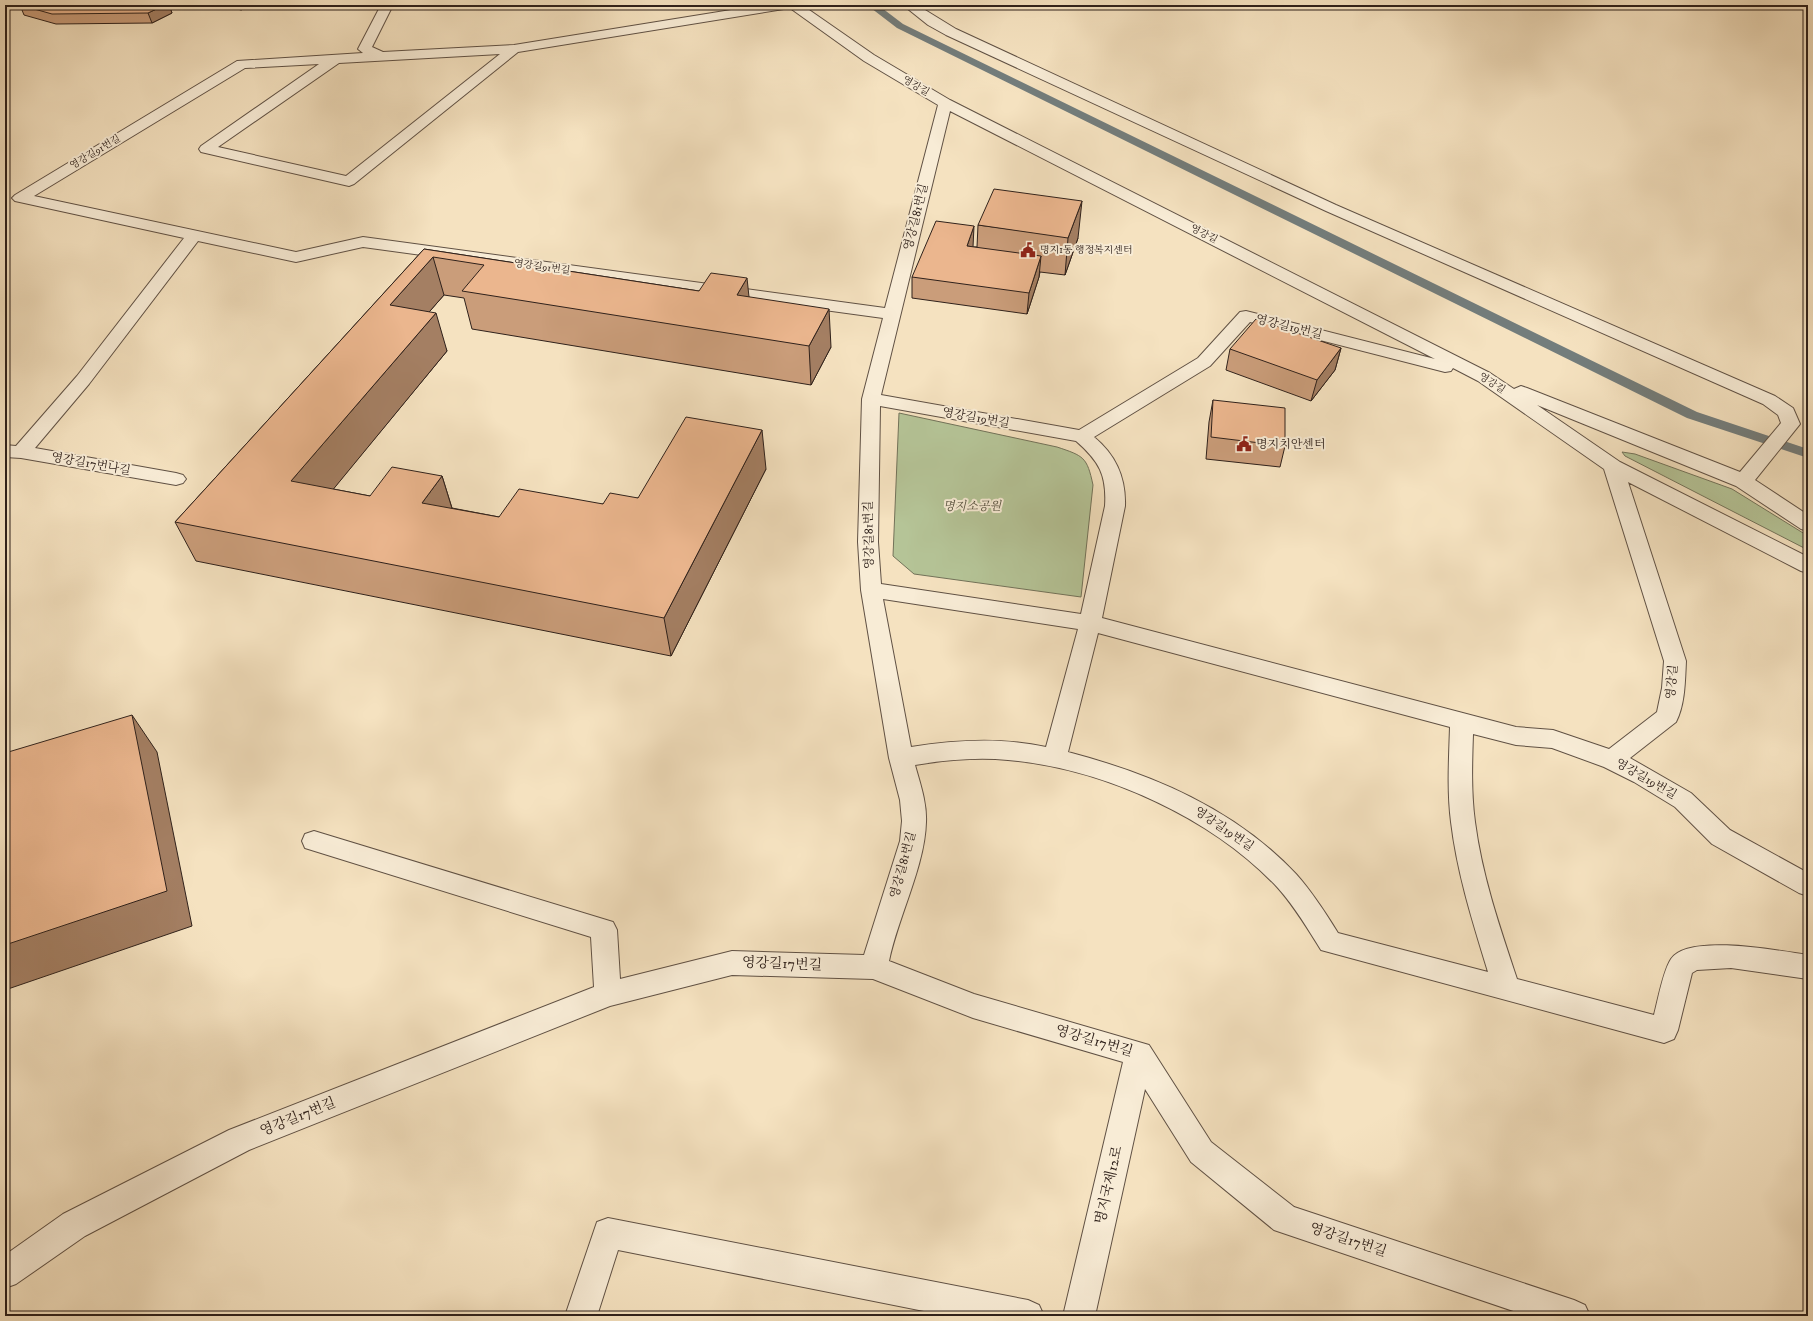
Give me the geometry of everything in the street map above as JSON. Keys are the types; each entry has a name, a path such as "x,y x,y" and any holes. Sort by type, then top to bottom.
{"street":[{"path":"382,57 365,50 387,5"},
{"name":"영강길91번길","path":"784,5 514,49 242,64 20,198 296,257 363,242 892,314"},
{"name":"영강길","path":"794,5 869,58 945,103 1484,377 1613,466 1808,566"},
{"path":"909,5 933,22 951,32 1324,204 1769,400 1786,412 1791,424 1743,481"},
{"name":"영강길91번길","path":"335,59 206,149 349,181 514,49"},
{"name":"영강길81번길","path":"874,967 880,941 898,890 912,841 914,821 912,800 901,758 871,590 868,542 871,399 945,103"},
{"path":"13,451 83,380 194,235"},
{"name":"영강길19번길","path":"871,399 1082,436 1204,362 1246,316 1484,377"},
{"path":"1484,377 1743,481 1808,524"},
{"path":"1055,756 1090,624 1115,506 1116,489 1113,474 1103,456 1082,436"},
{"name":"영강길17번나길","path":"13,451 176,478"},
{"name":"영강길","path":"1612,760 1668,716 1673,688 1675,661 1613,466"},
{"name":"영강길19번길","path":"871,590 1090,624 1516,736 1553,739 1612,760 1642,775 1683,800 1720,837 1808,885"},
{"path":"1462,721 1461,798 1465,836 1481,908 1507,988"},
{"name":"영강길19번길","path":"901,758 944,751 982,749 1021,751 1055,756 1135,781 1175,799 1211,819 1244,841 1284,877 1318,919 1330,942 1664,1030 1681,966 1693,959 1731,956 1808,968"},
{"path":"314,840 604,930 608,994"},
{"name":"영강길17번길","path":"5,1272 74,1225 239,1140 608,994 732,963 874,967 973,1006 1139,1054 1201,1152 1285,1219 1574,1316"},
{"name":"명지국제12로","path":"1079,1316 1139,1054"},
{"path":"581,1316 608,1233 1028,1316"}],"green space":[{"name":"명지소공원","path":"899,413 1057,447 1073,453 1083,459 1089,469 1093,485 1081,597 914,574 893,556"},
{"path":"1622,452 1635,454 1732,489 1808,536 1808,550 1625,456"}],"building":[{"path":"20,5 165,5 148,13 52,14"},
{"path":"994,189 1082,201 1068,238 978,225"},
{"path":"936,221 974,226 967,246 1041,256 1029,293 912,277"},
{"path":"424,249 699,291 711,273 747,278 737,295 829,309 809,346 462,291 484,265 433,257 390,305 436,313 291,481 370,496 392,467 442,476 422,503 499,517 519,489 603,504 610,493 638,498 686,417 762,430 664,618 175,522"},
{"path":"1256,319 1341,348 1317,380 1230,349"},
{"path":"1213,400 1285,408 1285,446 1211,437"},
{"path":"132,715 167,891 5,945 5,753"}],"waterway":[{"path":"872,5 900,26 1692,415 1808,454"}],"place":[{"name":"명지1동 행정복지센터","path":"1028,250"},
{"name":"명지치안센터","path":"1244,444"}]}
